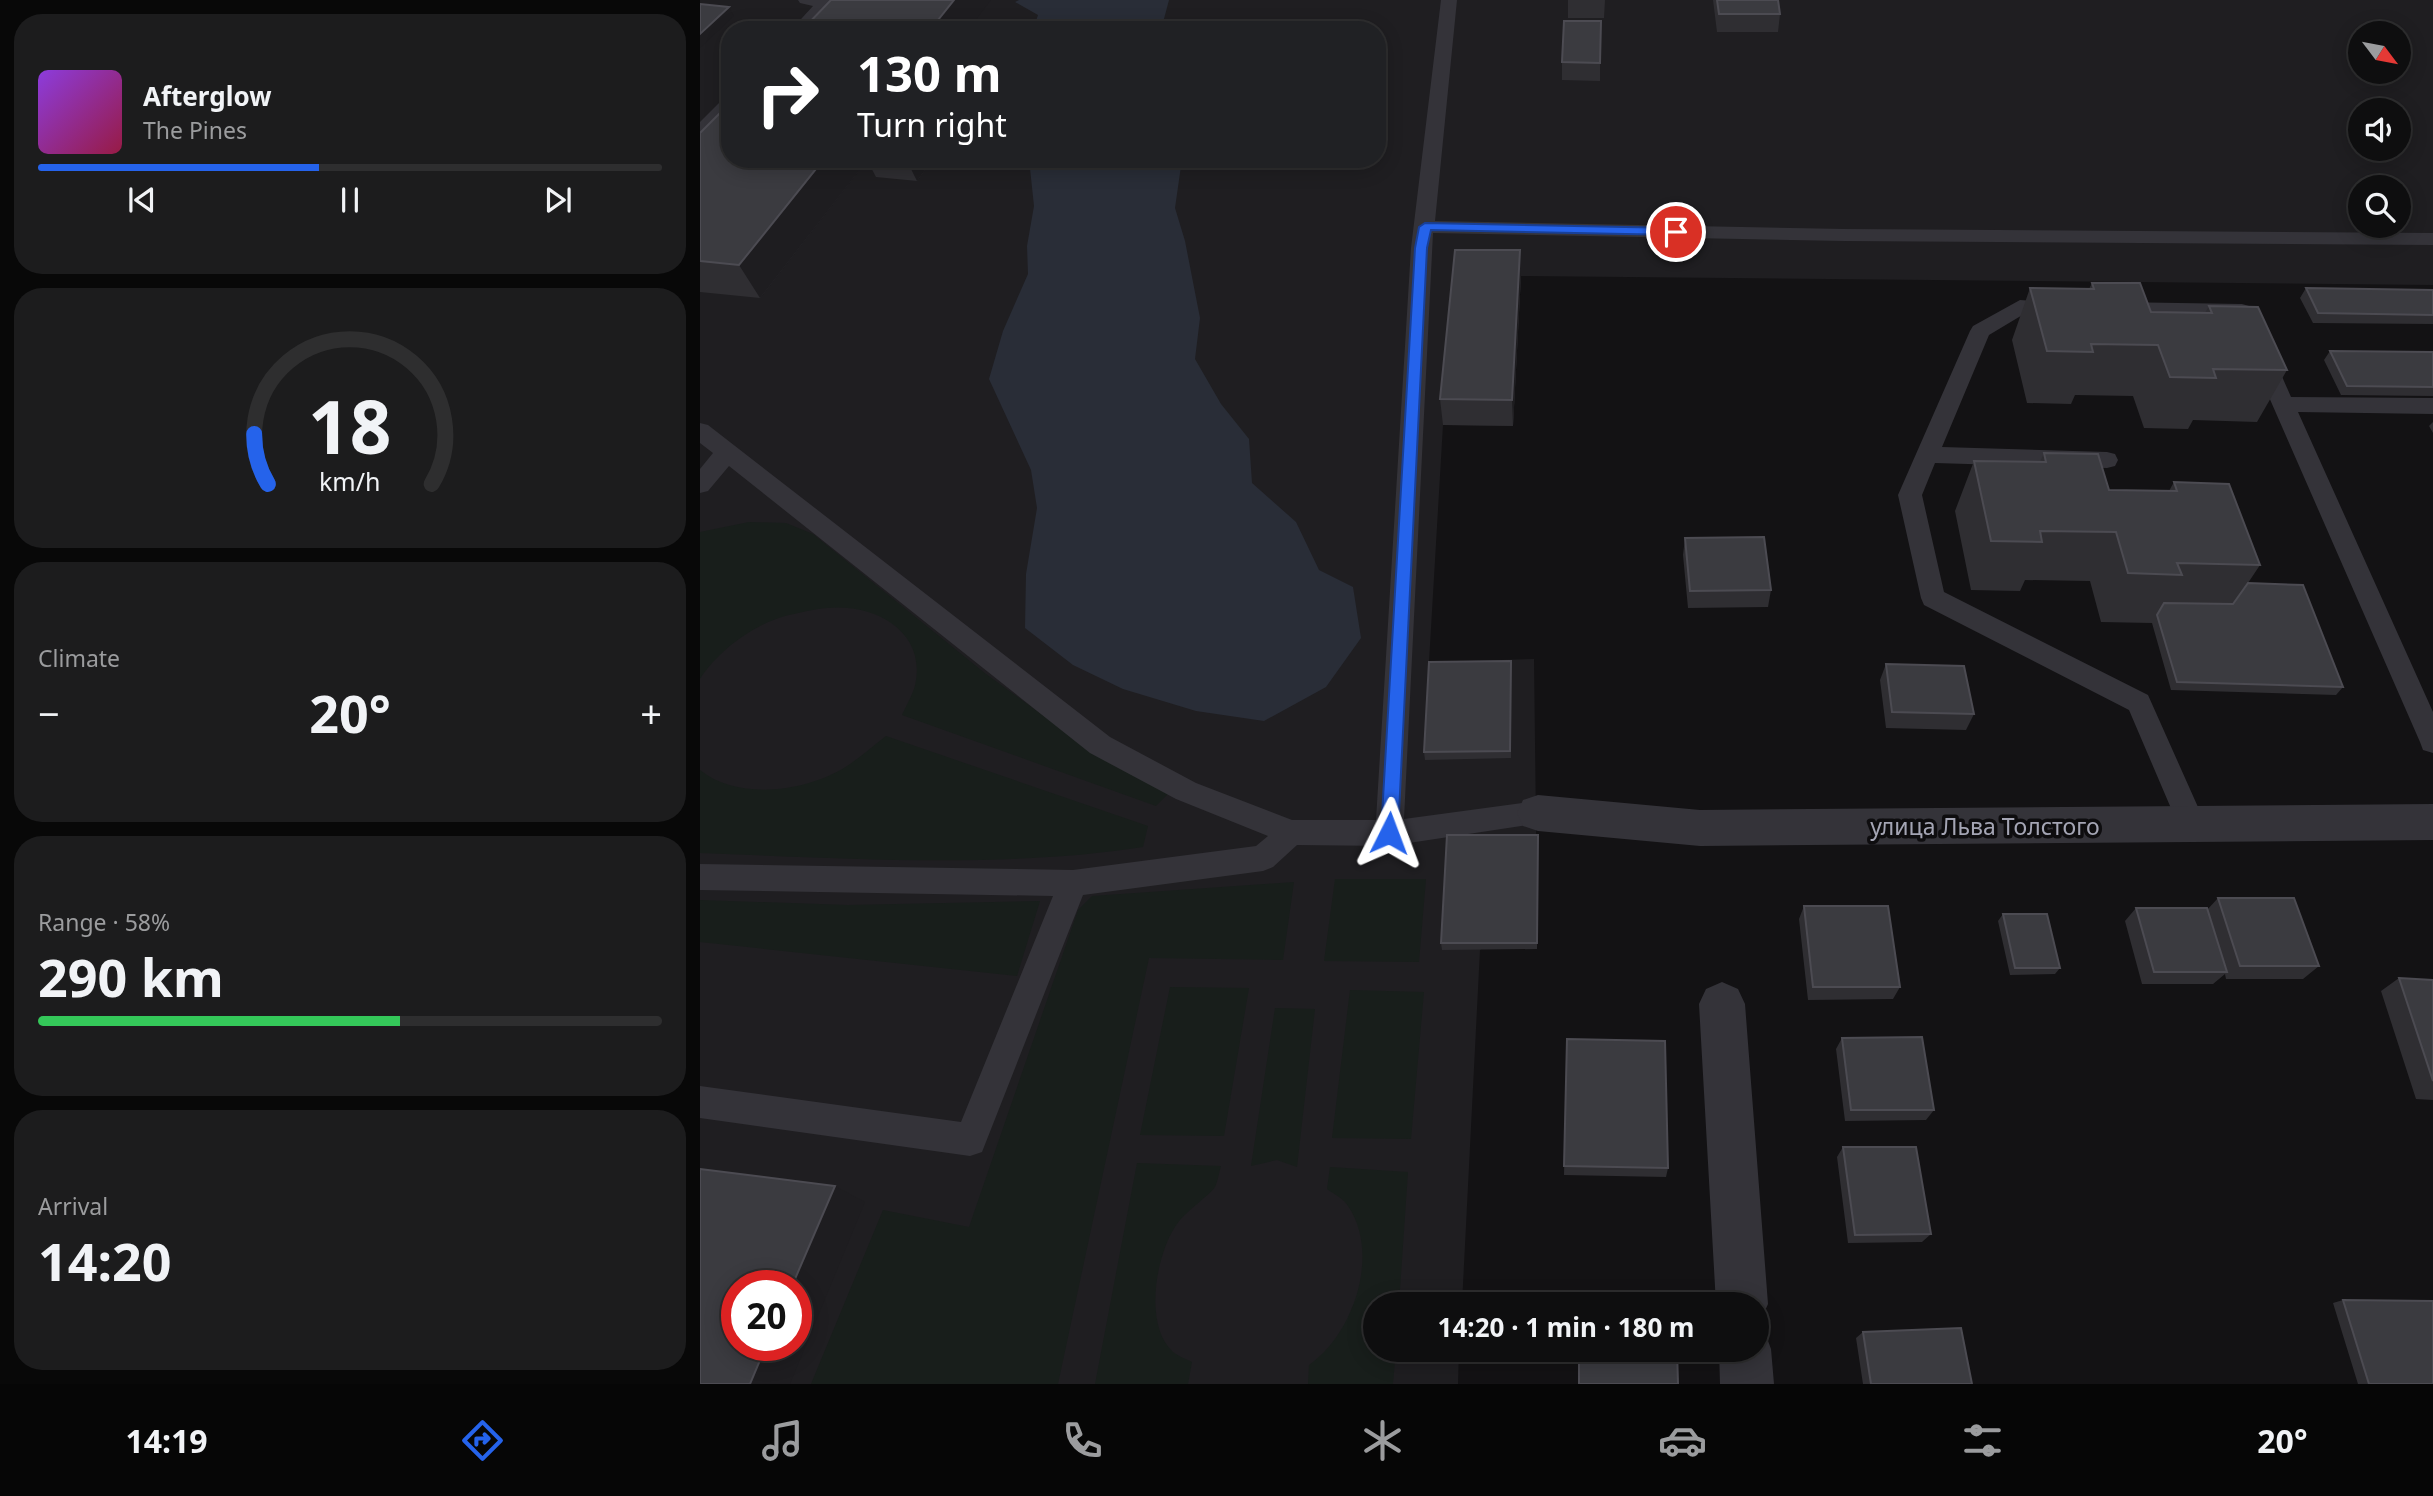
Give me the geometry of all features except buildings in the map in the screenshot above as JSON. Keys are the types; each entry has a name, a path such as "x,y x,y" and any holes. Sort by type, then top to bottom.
{"street":[{"name":"улица Льва Толстого","path":"1538,813 1700,828 2433,822"},
{"path":"1722,1004 1741,1292"},
{"path":"1746,1362 1747,1384"}],"lane":[{"path":"806,0 826,2 808,21"},
{"path":"1389,833 1420,262 1449,0"},
{"path":"700,132 721,111"},
{"path":"1425,227 1844,235 2433,239"},
{"path":"2192,825 2139,703 1933,598 1910,495 1980,331 2020,307 2243,312 2433,742"},
{"path":"2284,404 2433,406"},
{"path":"700,431 1100,745 1186,791 1291,832 1389,833 1538,813"},
{"path":"700,485 727,452"},
{"path":"1927,455 2108,460"},
{"path":"700,877 1073,883 1263,858 1291,832"},
{"path":"700,1102 970,1140 1073,883"}],"shaded area":[{"path":"700,0 2433,0 2433,285 1521,276 1513,426 1443,425 1429,662 1534,659 1537,905 1480,950 1463,1292 1363,1292 1363,1362 1459,1362 1458,1384 700,1384"},
{"path":"1169,0 1163,21 1036,21 1038,15 1015,2"},
{"path":"1030,168 1181,168 1175,208 1185,241 1200,318 1195,359 1221,404 1249,439 1252,483 1296,522 1319,570 1353,587 1361,638 1326,687 1264,721 1196,711 1123,689 1073,665 1025,628 1026,574 1037,508 1031,470 989,379 1003,331 1028,274 1027,246 1034,206"},
{"path":"749,522 786,523 813,534 986,674 1063,730 1168,794 1156,806 902,715 916,680 916,662 912,647 903,633 891,623 861,610 822,609 773,620 737,640 716,659 700,679 700,532"},
{"path":"886,736 1148,826 1143,847 1089,854 979,860 700,853 700,770 733,786 753,789 793,787 831,775 852,763"},
{"path":"1335,879 1426,879 1419,962 1324,961"},
{"path":"1294,882 1283,960 1149,958 1058,1384 811,1384 883,1210 969,1227 1078,910 1092,896"},
{"path":"700,900 848,905 1040,901 1017,976 700,942"},
{"path":"1170,987 1249,988 1224,1136 1140,1135"},
{"path":"1350,990 1424,992 1411,1139 1332,1138"},
{"path":"1275,1008 1315,1009 1297,1167 1277,1160 1251,1166"},
{"path":"1137,1163 1221,1166 1215,1187 1177,1224 1170,1237 1163,1252 1156,1289 1158,1325 1164,1340 1173,1352 1192,1362 1188,1384 1095,1384"},
{"path":"1330,1167 1408,1172 1400,1292 1363,1292 1363,1362 1395,1362 1393,1384 1308,1384 1309,1365 1325,1352 1349,1314 1362,1269 1358,1225 1346,1203 1327,1189"}],"route":[{"path":"1389,833 1421,248 1425,227 1676,232"}]}
